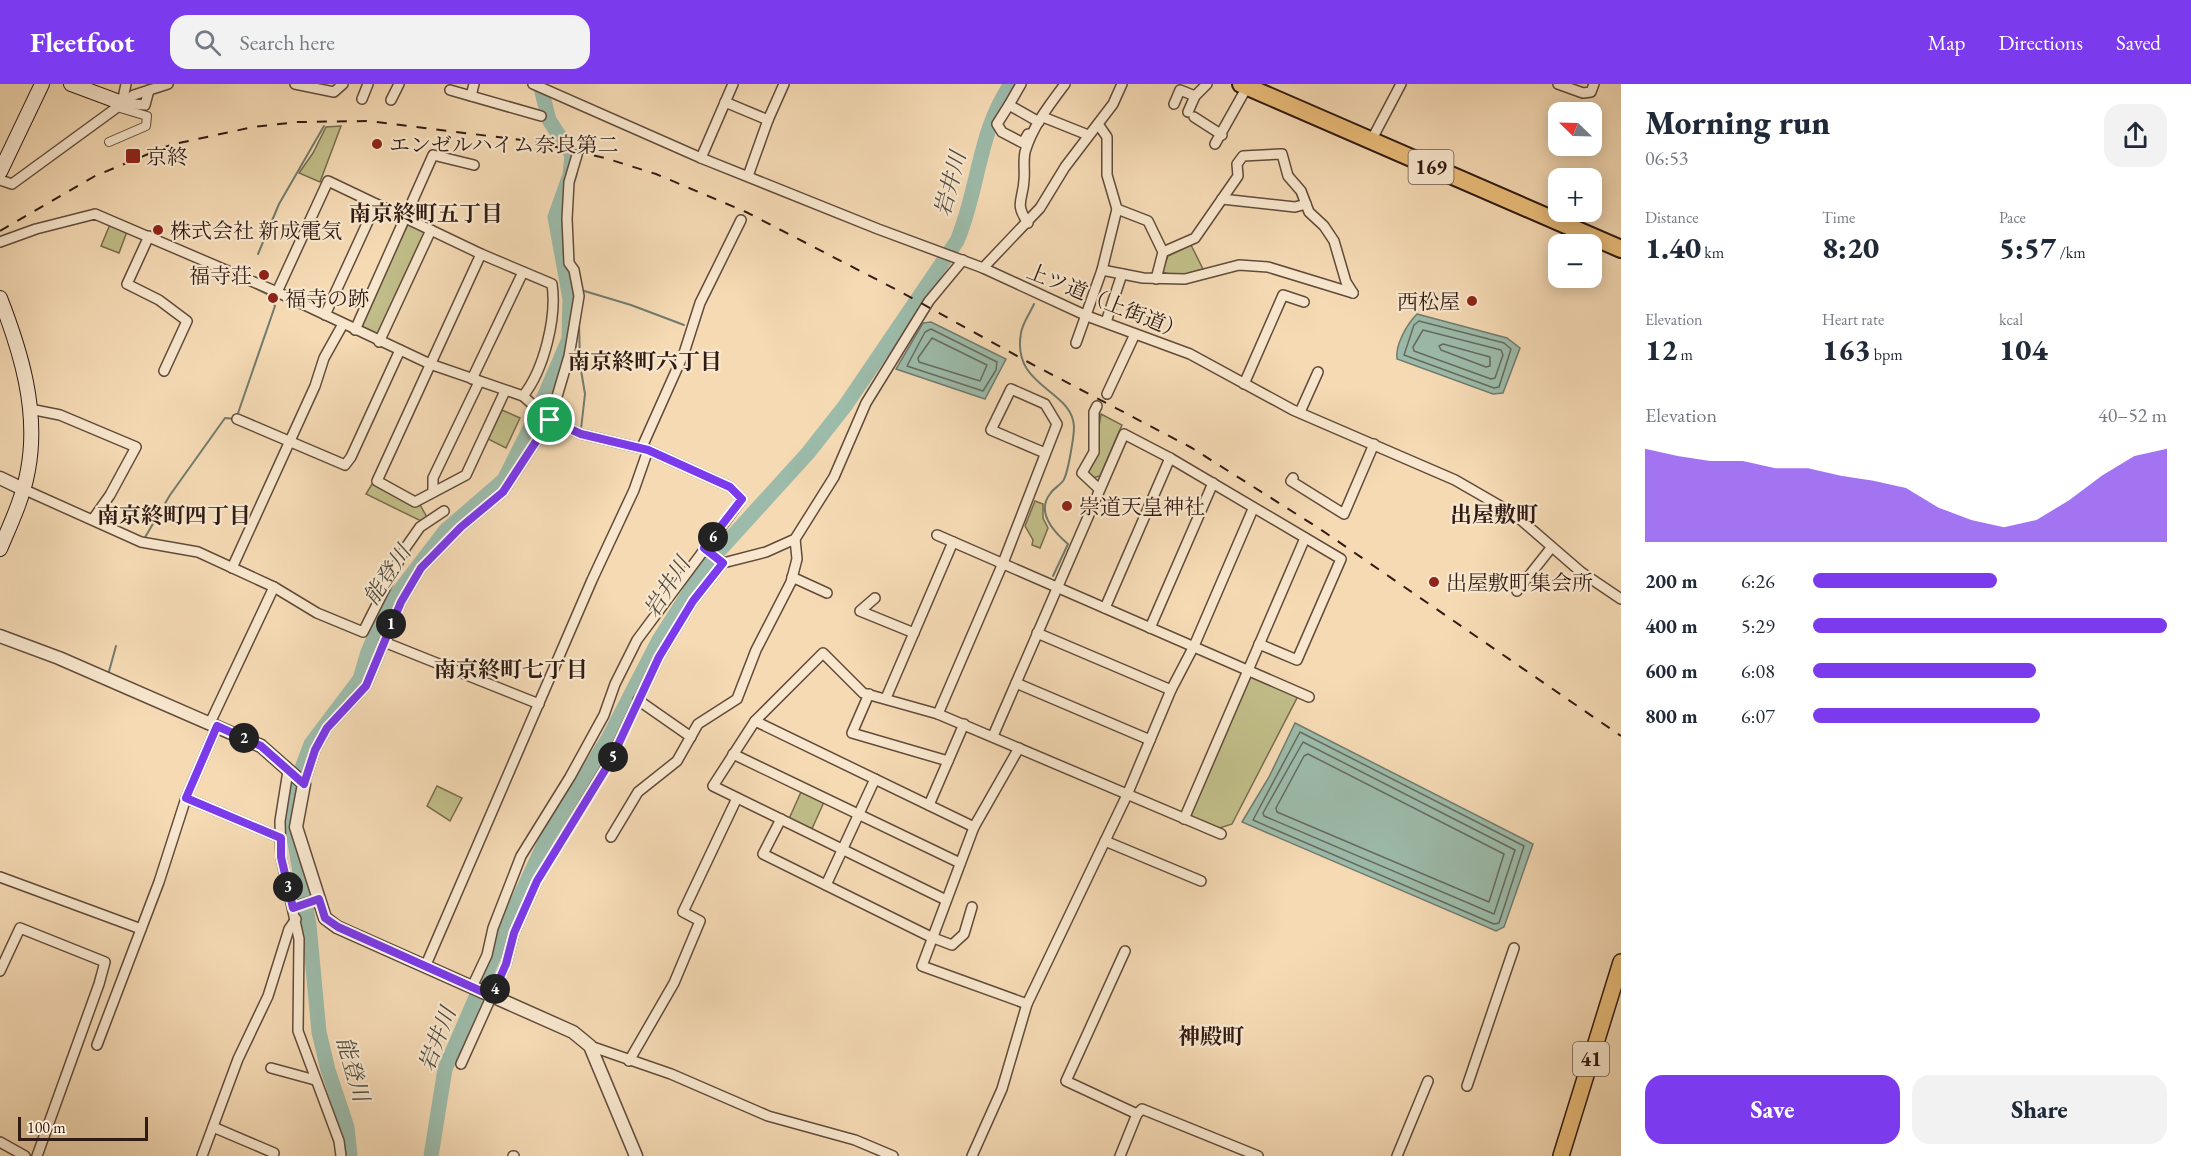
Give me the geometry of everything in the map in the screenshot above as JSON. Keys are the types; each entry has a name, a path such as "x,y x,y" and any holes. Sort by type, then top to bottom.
{"highway":[{"name":"169","path":"1244,85 1621,249"}],"main road":[{"path":"0,172 42,84"},
{"path":"71,84 119,105"},
{"path":"0,298 25,375 30,409 28,468 23,489 0,549"},
{"name":"41","path":"1561,1156 1621,962"}],"street":[{"path":"119,105 126,84"},
{"path":"0,180 12,184 119,105 149,90 168,84"},
{"path":"295,84 334,92 343,84"},
{"path":"362,99 368,84"},
{"path":"391,100 399,84"},
{"path":"471,96 474,84"},
{"path":"701,158 733,84"},
{"path":"748,176 784,84"},
{"path":"1021,84 997,124 1002,132 1023,142 1030,130 1039,123"},
{"path":"1028,223 1020,211 1019,201 1025,179 1025,152 1039,123 1065,84"},
{"path":"983,268 1028,223 1113,104 1122,84"},
{"path":"1207,84 1196,96 1191,114 1222,135"},
{"path":"1371,141 1401,84"},
{"path":"1558,84 1583,93 1591,92 1594,84"},
{"path":"1215,144 1222,135 1244,85"},
{"name":"上ツ道（上街道）","path":"541,86 701,158 878,229 983,268 1087,316 1190,354 1300,412 1455,480 1514,514 1551,548 1621,599"},
{"path":"450,90 541,116"},
{"path":"1174,104 1180,90 1196,96"},
{"path":"725,102 768,120"},
{"path":"109,142 148,124 147,116 119,105"},
{"path":"1009,105 1039,123 1089,135"},
{"path":"1077,343 1102,270 1117,209 1107,175 1107,137 1098,124"},
{"path":"1102,270 1156,279 1185,279 1239,265 1268,267 1353,293 1346,282 1334,241 1306,204 1301,191 1287,176 1282,154 1243,156 1237,164 1238,176 1195,238 1163,252"},
{"path":"355,330 433,155 474,165"},
{"path":"341,1156 339,1141 298,1030 299,939 281,857 280,821 297,778 321,737 335,718 366,686 401,602 421,568 461,527 503,492 548,418 569,356 579,296 574,270 569,263 567,219 569,183 577,155"},
{"path":"277,292 328,181 481,254 552,284 553,319 534,383 526,399"},
{"path":"1222,199 1295,207 1306,204"},
{"path":"326,315 376,204"},
{"path":"1117,209 1148,221 1163,252 1156,279"},
{"path":"0,242 36,229 95,214 277,292 379,342 430,364 526,399 548,418 581,434 645,449 730,487 742,499 638,640 593,736 521,856 493,928 487,955 473,988"},
{"path":"425,967 592,580 634,490 645,449 684,353 700,303 741,220"},
{"path":"379,342 431,230"},
{"path":"149,236 127,284 159,300 187,321 165,371"},
{"path":"481,254 376,481 415,501 466,476 505,392"},
{"path":"461,1064 506,964 514,933 537,881 610,762 638,699 693,601 722,562 766,552 795,539 834,477 866,403 928,301 963,260"},
{"path":"433,492 433,478 523,272"},
{"path":"1106,322 1122,274"},
{"path":"1244,384 1283,295 1304,302"},
{"path":"232,568 315,386 324,358 343,324"},
{"path":"1107,394 1135,334"},
{"path":"237,419 288,443 345,465 351,457 400,350"},
{"path":"1300,412 1318,372"},
{"path":"938,714 1003,563 1046,453 1057,424 1044,404 1011,389 991,430 1046,453"},
{"path":"1097,406 1094,412 1094,452 1082,473 1099,489"},
{"path":"30,409 60,415 136,447 110,495 93,519"},
{"path":"993,736 1124,434 1214,483 1253,509 1341,559 1297,660 1260,644"},
{"path":"1293,478 1291,481 1344,514 1374,444"},
{"path":"1105,608 1170,458"},
{"path":"0,478 141,542 191,550 274,587 317,613 363,632 406,547 420,527 444,511"},
{"path":"1150,628 1214,483"},
{"path":"972,1156 1002,1089 1028,1004 1127,795 1171,690 1194,646 1253,509"},
{"path":"937,535 1309,697"},
{"path":"1184,819 1305,538"},
{"path":"611,837 638,792 677,761 698,724 737,699 756,650 792,577 797,559 795,539"},
{"path":"886,698 953,542"},
{"path":"706,548 722,562"},
{"path":"1517,591 1551,548"},
{"path":"792,577 827,593"},
{"path":"97,1045 159,882 213,725 274,587"},
{"path":"874,598 860,611 914,633"},
{"path":"1037,633 1171,690"},
{"path":"0,636 261,746 297,778 296,826 317,900 325,918 338,927 573,1032 590,1046 671,1074 768,1116 855,1140 893,1156"},
{"path":"384,642 539,704"},
{"path":"946,900 712,786 755,722 823,653 863,693 886,698 964,724 1221,834"},
{"path":"1016,683 1150,740"},
{"path":"869,694 852,733 948,761"},
{"path":"638,699 691,737"},
{"path":"755,722 974,827"},
{"path":"929,805 964,724"},
{"path":"1019,748 974,827 922,966 1028,1004"},
{"path":"733,754 960,863"},
{"path":"826,885 875,779"},
{"path":"186,798 281,838"},
{"path":"629,1061 674,983 700,921 683,912 737,798"},
{"path":"781,819 763,854 931,937 952,945 964,934 972,907"},
{"path":"1106,841 1201,881"},
{"path":"0,877 141,929"},
{"path":"294,908 317,900"},
{"path":"202,1156 238,1059 268,996 289,929 296,919"},
{"path":"0,971 20,928 105,962 37,1156"},
{"path":"1467,1086 1514,948"},
{"path":"1125,951 1066,1081 1137,1114"},
{"path":"590,1046 636,1156"},
{"path":"271,1068 315,1080"},
{"path":"1397,1156 1428,1081"},
{"path":"1120,1156 1137,1114 1142,1109 1258,1156"},
{"path":"213,1127 274,1153"},
{"path":"1,1145 25,1156"}],"shaded area":[{"path":"341,126 320,182 299,173 313,153 326,127"},
{"path":"111,222 128,229 119,253 101,246"},
{"path":"408,224 427,232 379,335 361,326"},
{"path":"1191,245 1203,269 1179,277 1162,272 1168,256"},
{"path":"502,410 520,418 506,448 488,439"},
{"path":"1101,414 1122,425 1100,476 1092,478 1086,473 1097,440"},
{"path":"372,484 415,505 419,503 428,519 423,522 366,494"},
{"path":"1035,501 1043,504 1043,518 1048,528 1040,548 1032,545 1033,540 1025,526"},
{"path":"1250,673 1299,694 1232,824 1220,828 1193,818 1191,814"},
{"path":"437,786 462,798 450,821 427,806"},
{"path":"801,792 824,802 811,831 788,821"}],"water":[{"path":"1417,314 1507,338 1520,348 1503,393 1493,394 1397,359 1398,347 1403,335"},
{"path":"931,322 1006,359 985,399 896,369 923,323"},
{"path":"1295,723 1533,844 1504,927 1496,931 1242,822 1269,777"}],"waterway":[{"name":"能登川","path":"350,1156 347,1127 328,1070 319,1032 309,925 294,837 291,798 311,744 360,679 368,652 388,606 445,531 504,480 535,418 569,339 570,299 555,217 570,175 572,155 549,120 540,84"},
{"name":"岩井川","path":"431,1156 445,1069 547,838 608,739 659,640 708,563 808,453 845,406 957,241 985,141 1000,102 1011,84"},
{"path":"258,254 279,204 324,126"},
{"path":"144,539 170,495 225,418 236,419 275,306 269,295 245,283"},
{"path":"581,290 631,305 684,325"},
{"path":"1034,304 1024,322 1020,351 1025,366 1033,377 1064,404 1071,414 1074,427 1065,477 1050,494 1045,508 1052,528 1068,544 1053,576"},
{"path":"579,321 580,364 585,394 581,429"},
{"path":"108,675 116,646"}],"railway":[{"path":"0,231 95,176 170,145 253,127 298,122 369,121 529,141 605,158 656,174 746,212 1192,448 1320,529 1621,736"}],"place":[{"name":"エンゼルハイム奈良第二","path":"377,144"},
{"name":"京終","path":"133,156"},
{"name":"株式会社 新成電気","path":"158,230"},
{"name":"福寺荘","path":"264,275"},
{"name":"福寺の跡","path":"273,298"},
{"name":"西松屋","path":"1472,301"},
{"name":"崇道天皇神社","path":"1067,506"},
{"name":"出屋敷町集会所","path":"1434,582"}],"district":[{"name":"南京終町五丁目","path":"426,213"},
{"name":"南京終町六丁目","path":"645,361"},
{"name":"出屋敷町","path":"1494,514"},
{"name":"南京終町四丁目","path":"174,515"},
{"name":"南京終町七丁目","path":"511,669"},
{"name":"神殿町","path":"1211,1036"}],"route":[{"path":"550,420 581,434 642,447 730,487 742,499 704,548 723,563 693,601 659,657 610,762 537,881 524,907 506,964 492,996 338,927 325,918 319,899 293,908 281,857 281,838 186,798 217,726 261,746 304,784 321,737 335,718 366,686 372,675 401,602 421,568 461,527 503,492 550,420"}]}
